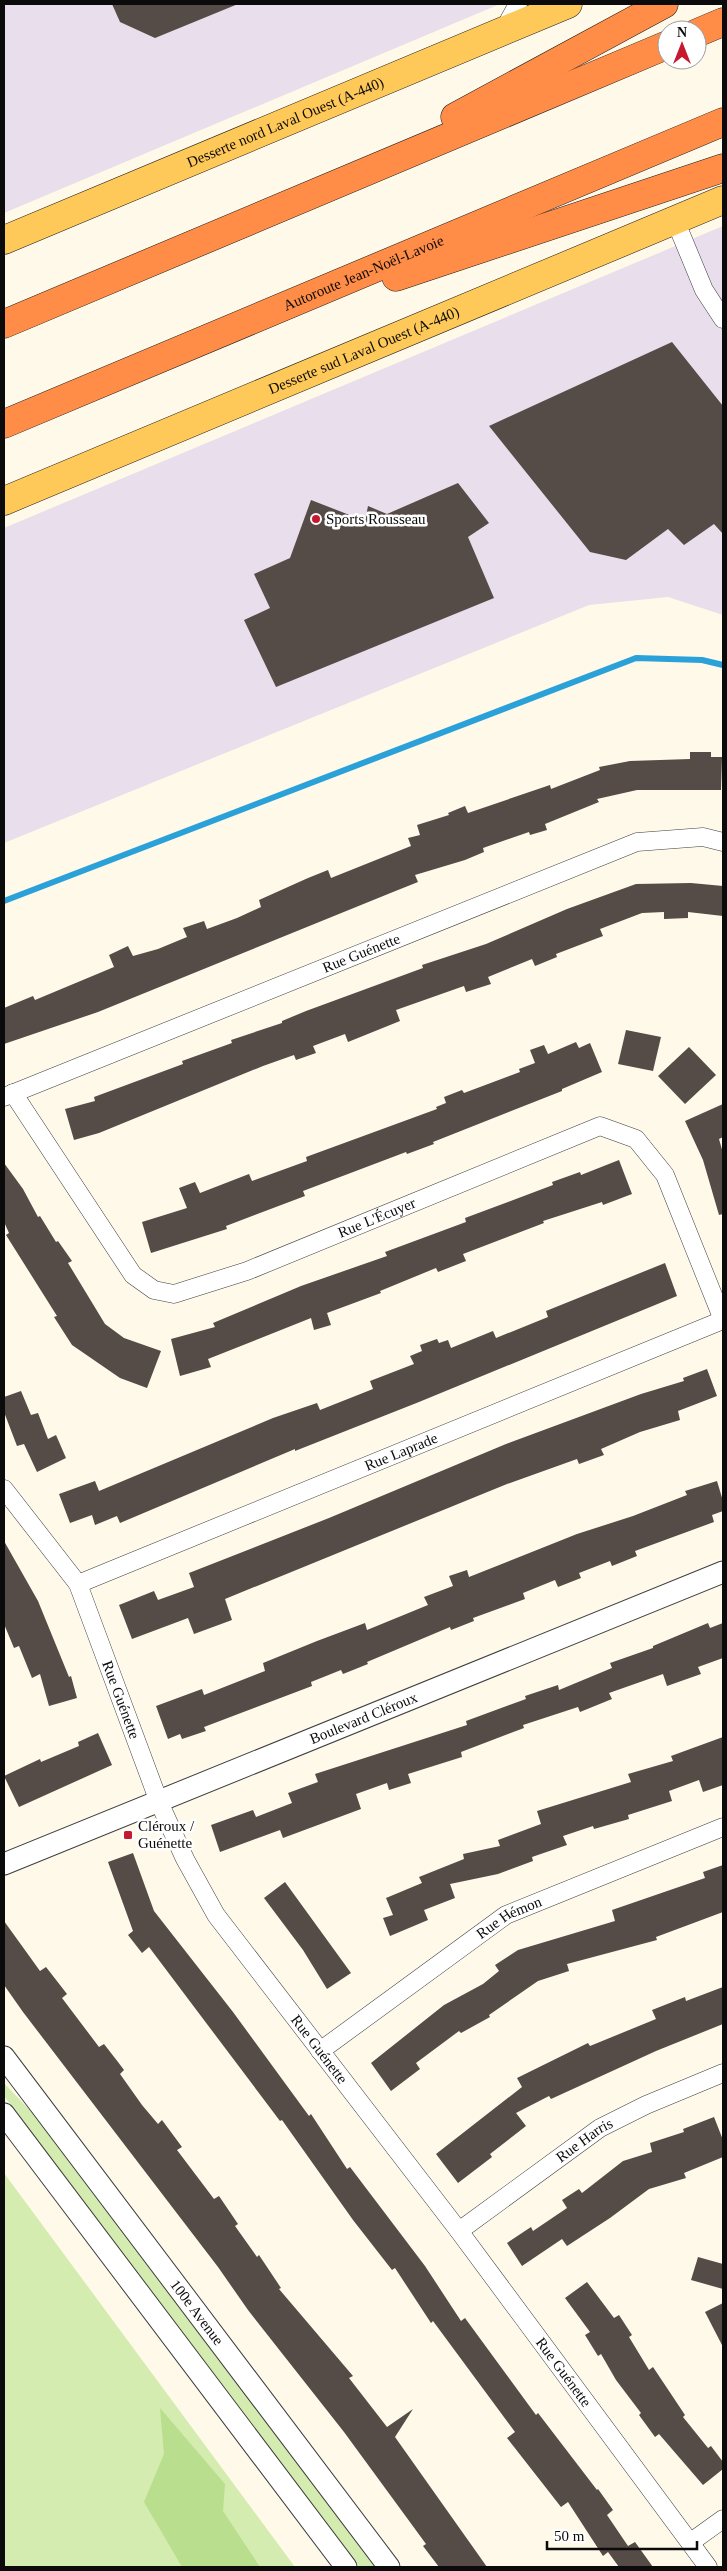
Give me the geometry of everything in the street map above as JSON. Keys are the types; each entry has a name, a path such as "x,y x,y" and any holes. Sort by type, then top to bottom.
{"highway":[{"path":"332,186 664,4"},
{"path":"707,29 723,22"},
{"path":"4,324 657,49"},
{"name":"Autoroute Jean-Noël-Lavoie","path":"4,424 723,122"},
{"path":"195,344 723,168"}],"main road":[{"name":"Desserte nord Laval Ouest (A-440)","path":"4,240 568,4"},
{"name":"Desserte sud Laval Ouest (A-440)","path":"4,501 723,200"}],"street":[{"path":"503,31 518,4"},
{"path":"675,220 704,290 723,320"},
{"name":"Rue Guénette","path":"8,1095 637,842 703,837 723,842"},
{"name":"Rue L'Écuyer","path":"8,1095 133,1275 154,1290 174,1294 247,1271 600,1126 636,1139 666,1175 723,1320"},
{"name":"Rue Laprade","path":"78,1584 723,1320"},
{"name":"Rue Guénette","path":"4,1489 78,1584 159,1802 185,1859 216,1915 459,2231 708,2567"},
{"name":"Boulevard Cléroux","path":"5,1860 159,1802 723,1572"},
{"name":"Rue Hémon","path":"320,2051 506,1915 723,1827"},
{"name":"100e Avenue","path":"4,2057 389,2567"},
{"name":"Rue Harris","path":"459,2231 600,2128 646,2105 723,2073"},
{"path":"4,2114 346,2567"},
{"path":"691,2542 723,2519"}],"shaded area":[{"path":"4,4 500,4 4,213"},
{"path":"723,226 723,615 668,597 589,605 4,843 4,528"}],"green space":[{"path":"4,2083 40,2121 376,2567 359,2567 4,2096"},
{"path":"4,2173 295,2567 4,2567"},
{"path":"160,2408 225,2484 223,2511 260,2567 182,2567 144,2502 164,2454"}],"building":[{"path":"112,4 238,4 155,38 120,22"},
{"path":"672,342 723,406 723,534 714,524 684,545 668,529 626,560 590,552 489,426"},
{"path":"458,483 489,523 468,537 494,598 276,687 244,620 270,608 254,574 290,558 311,500 365,521 368,506 387,514"},
{"path":"690,752 711,752 711,757 722,757 721,790 637,790 597,799 599,802 545,824 547,830 530,835 529,832 483,848 484,852 465,860 415,875 418,882 98,1012 4,1044 4,1008 33,996 35,1000 114,967 109,955 128,946 133,956 158,949 187,937 183,928 204,921 207,929 261,907 259,900 308,878 328,870 331,878 411,846 408,838 420,835 417,825 449,815 448,813 465,806 468,813 550,785 551,789 600,770 599,767 630,761 690,759"},
{"path":"691,883 723,886 723,916 688,912 688,918 664,919 664,912 642,913 600,929 603,936 556,954 557,957 535,966 532,959 488,977 491,984 466,992 464,986 396,1010 400,1021 348,1042 345,1034 313,1046 316,1053 296,1060 294,1055 263,1066 99,1133 74,1140 65,1109 95,1101 94,1097 183,1064 182,1061 232,1043 231,1040 282,1023 282,1021 306,1011 423,968 422,965 486,944 567,909 636,884"},
{"path":"626,1030 661,1037 653,1071 618,1064"},
{"path":"576,1042 579,1048 590,1043 602,1072 562,1089 562,1091 433,1142 434,1144 407,1154 406,1152 303,1191 305,1196 226,1226 227,1229 151,1253 142,1222 187,1208 179,1188 195,1182 200,1193 249,1174 252,1181 307,1161 306,1157 437,1109 436,1107 446,1103 444,1097 462,1090 464,1093 520,1072 519,1069 535,1063 530,1050 544,1045 548,1054"},
{"path":"689,1047 716,1075 685,1104 658,1076"},
{"path":"723,1104 723,1137 719,1139 723,1153 723,1214 719,1215 703,1160 685,1121"},
{"path":"619,1160 632,1194 603,1205 602,1202 543,1221 544,1223 463,1254 466,1261 438,1272 436,1268 380,1291 381,1293 327,1313 331,1325 314,1330 311,1318 208,1359 211,1367 180,1376 171,1339 215,1327 213,1323 301,1286 387,1256 385,1252 466,1222 465,1218 553,1185 552,1182 580,1172 581,1175"},
{"path":"4,1163 23,1189 38,1217 40,1216 56,1242 58,1241 72,1261 68,1263 105,1324 124,1338 161,1351 147,1388 120,1378 72,1345 54,1317 57,1316 6,1235 9,1233 4,1222"},
{"path":"665,1263 677,1296 419,1402 295,1451 295,1449 120,1523 117,1516 95,1525 92,1515 70,1523 59,1494 95,1481 99,1491 273,1418 317,1403 320,1410 373,1389 370,1381 414,1364 410,1356 422,1351 420,1345 437,1339 439,1343 448,1340 451,1348 493,1331 496,1338 548,1317 546,1311"},
{"path":"707,1369 717,1396 678,1411 680,1420 640,1432 601,1449 604,1455 579,1464 577,1459 507,1484 225,1599 232,1620 194,1634 188,1618 132,1639 119,1605 154,1591 158,1600 194,1587 189,1573 329,1518 506,1444 641,1394 684,1381 683,1378"},
{"path":"21,1391 31,1415 38,1413 48,1439 56,1435 66,1458 37,1472 24,1444 17,1446 4,1412 4,1397"},
{"path":"717,1481 723,1501 723,1511 712,1515 714,1522 635,1551 637,1556 612,1566 610,1561 579,1573 581,1578 558,1587 555,1580 523,1593 525,1599 473,1618 474,1621 451,1630 450,1627 343,1674 341,1670 311,1682 312,1686 204,1727 206,1731 182,1739 180,1734 168,1739 156,1706 202,1689 204,1695 265,1671 263,1663 317,1641 365,1623 367,1630 428,1605 424,1597 453,1586 449,1576 467,1570 469,1577 577,1534 633,1516 687,1495 685,1491"},
{"path":"4,1541 38,1601 69,1677 71,1676 77,1698 49,1706 40,1674 32,1678 19,1646 14,1648 4,1624"},
{"path":"708,1623 710,1628 723,1623 723,1658 698,1667 701,1674 667,1686 663,1674 609,1693 612,1699 580,1712 578,1707 523,1725 524,1728 461,1752 462,1757 408,1774 411,1783 389,1790 387,1783 356,1794 361,1809 283,1838 280,1830 220,1852 211,1825 253,1810 256,1817 292,1803 288,1793 318,1782 315,1774 467,1725 466,1721 526,1699 525,1696 558,1685 559,1690 612,1668 610,1663 653,1648 653,1646"},
{"path":"98,1733 112,1765 19,1807 4,1776 40,1759 41,1762 79,1746 78,1742"},
{"path":"723,1737 723,1785 703,1792 699,1780 669,1791 672,1801 628,1815 629,1819 594,1829 593,1826 563,1836 567,1845 532,1857 533,1861 498,1874 450,1884 455,1898 424,1910 428,1920 390,1936 383,1918 393,1915 386,1898 422,1883 419,1877 464,1859 463,1854 500,1846 498,1840 541,1824 537,1811 631,1782 628,1774 673,1761 671,1756"},
{"path":"133,1853 154,1911 233,2012 309,2116 311,2114 347,2169 350,2167 425,2266 461,2321 465,2318 536,2415 538,2413 598,2489 613,2510 607,2515 628,2546 635,2542 653,2567 619,2567 608,2552 603,2556 568,2502 561,2507 507,2438 515,2432 433,2321 431,2323 395,2268 392,2270 353,2220 282,2120 280,2121 149,1947 142,1953 128,1935 133,1931 108,1862"},
{"path":"723,1865 723,1912 656,1937 657,1940 567,1964 569,1971 538,1981 489,2015 490,2017 461,2033 459,2031 416,2063 420,2069 391,2091 371,2063 444,2005 483,1984 499,1971 495,1965 518,1950 615,1921 612,1910 705,1878 703,1872"},
{"path":"285,1882 351,1973 327,1989 303,1950 264,1898"},
{"path":"4,1921 40,1971 46,1967 67,1994 62,1998 99,2047 104,2044 124,2070 120,2074 142,2105 158,2124 162,2120 182,2147 177,2150 214,2199 219,2196 238,2224 235,2226 257,2257 259,2255 281,2288 279,2289 353,2376 349,2378 387,2427 413,2409 395,2437 487,2567 439,2567 423,2546 426,2544 344,2432 248,2310 218,2267 23,2012 4,1985"},
{"path":"723,1987 723,2024 656,2051 551,2099 549,2096 516,2113 526,2126 490,2154 492,2157 458,2183 436,2154 522,2087 517,2078 588,2043 590,2046 656,2019 652,2010 685,1997 686,2001"},
{"path":"714,2117 723,2140 723,2157 684,2173 686,2178 649,2189 610,2218 567,2246 562,2239 522,2266 507,2243 531,2227 533,2231 567,2208 562,2200 579,2189 582,2193 623,2161 652,2152 650,2143 684,2132 683,2129"},
{"path":"698,2257 723,2264 723,2289 691,2280"},
{"path":"587,2282 614,2318 619,2315 632,2335 629,2337 649,2370 653,2367 685,2415 683,2417 708,2448 711,2446 723,2462 723,2469 703,2485 659,2434 655,2437 639,2415 641,2413 616,2380 601,2354 598,2356 585,2335 590,2332 565,2298"},
{"path":"723,2303 723,2347 705,2312"}],"waterway":[{"path":"4,901 636,658 702,660 723,665"}],"place":[{"name":"Sports Rousseau","path":"316,519"},
{"name":"Cléroux / Guénette","path":"128,1835"}]}
